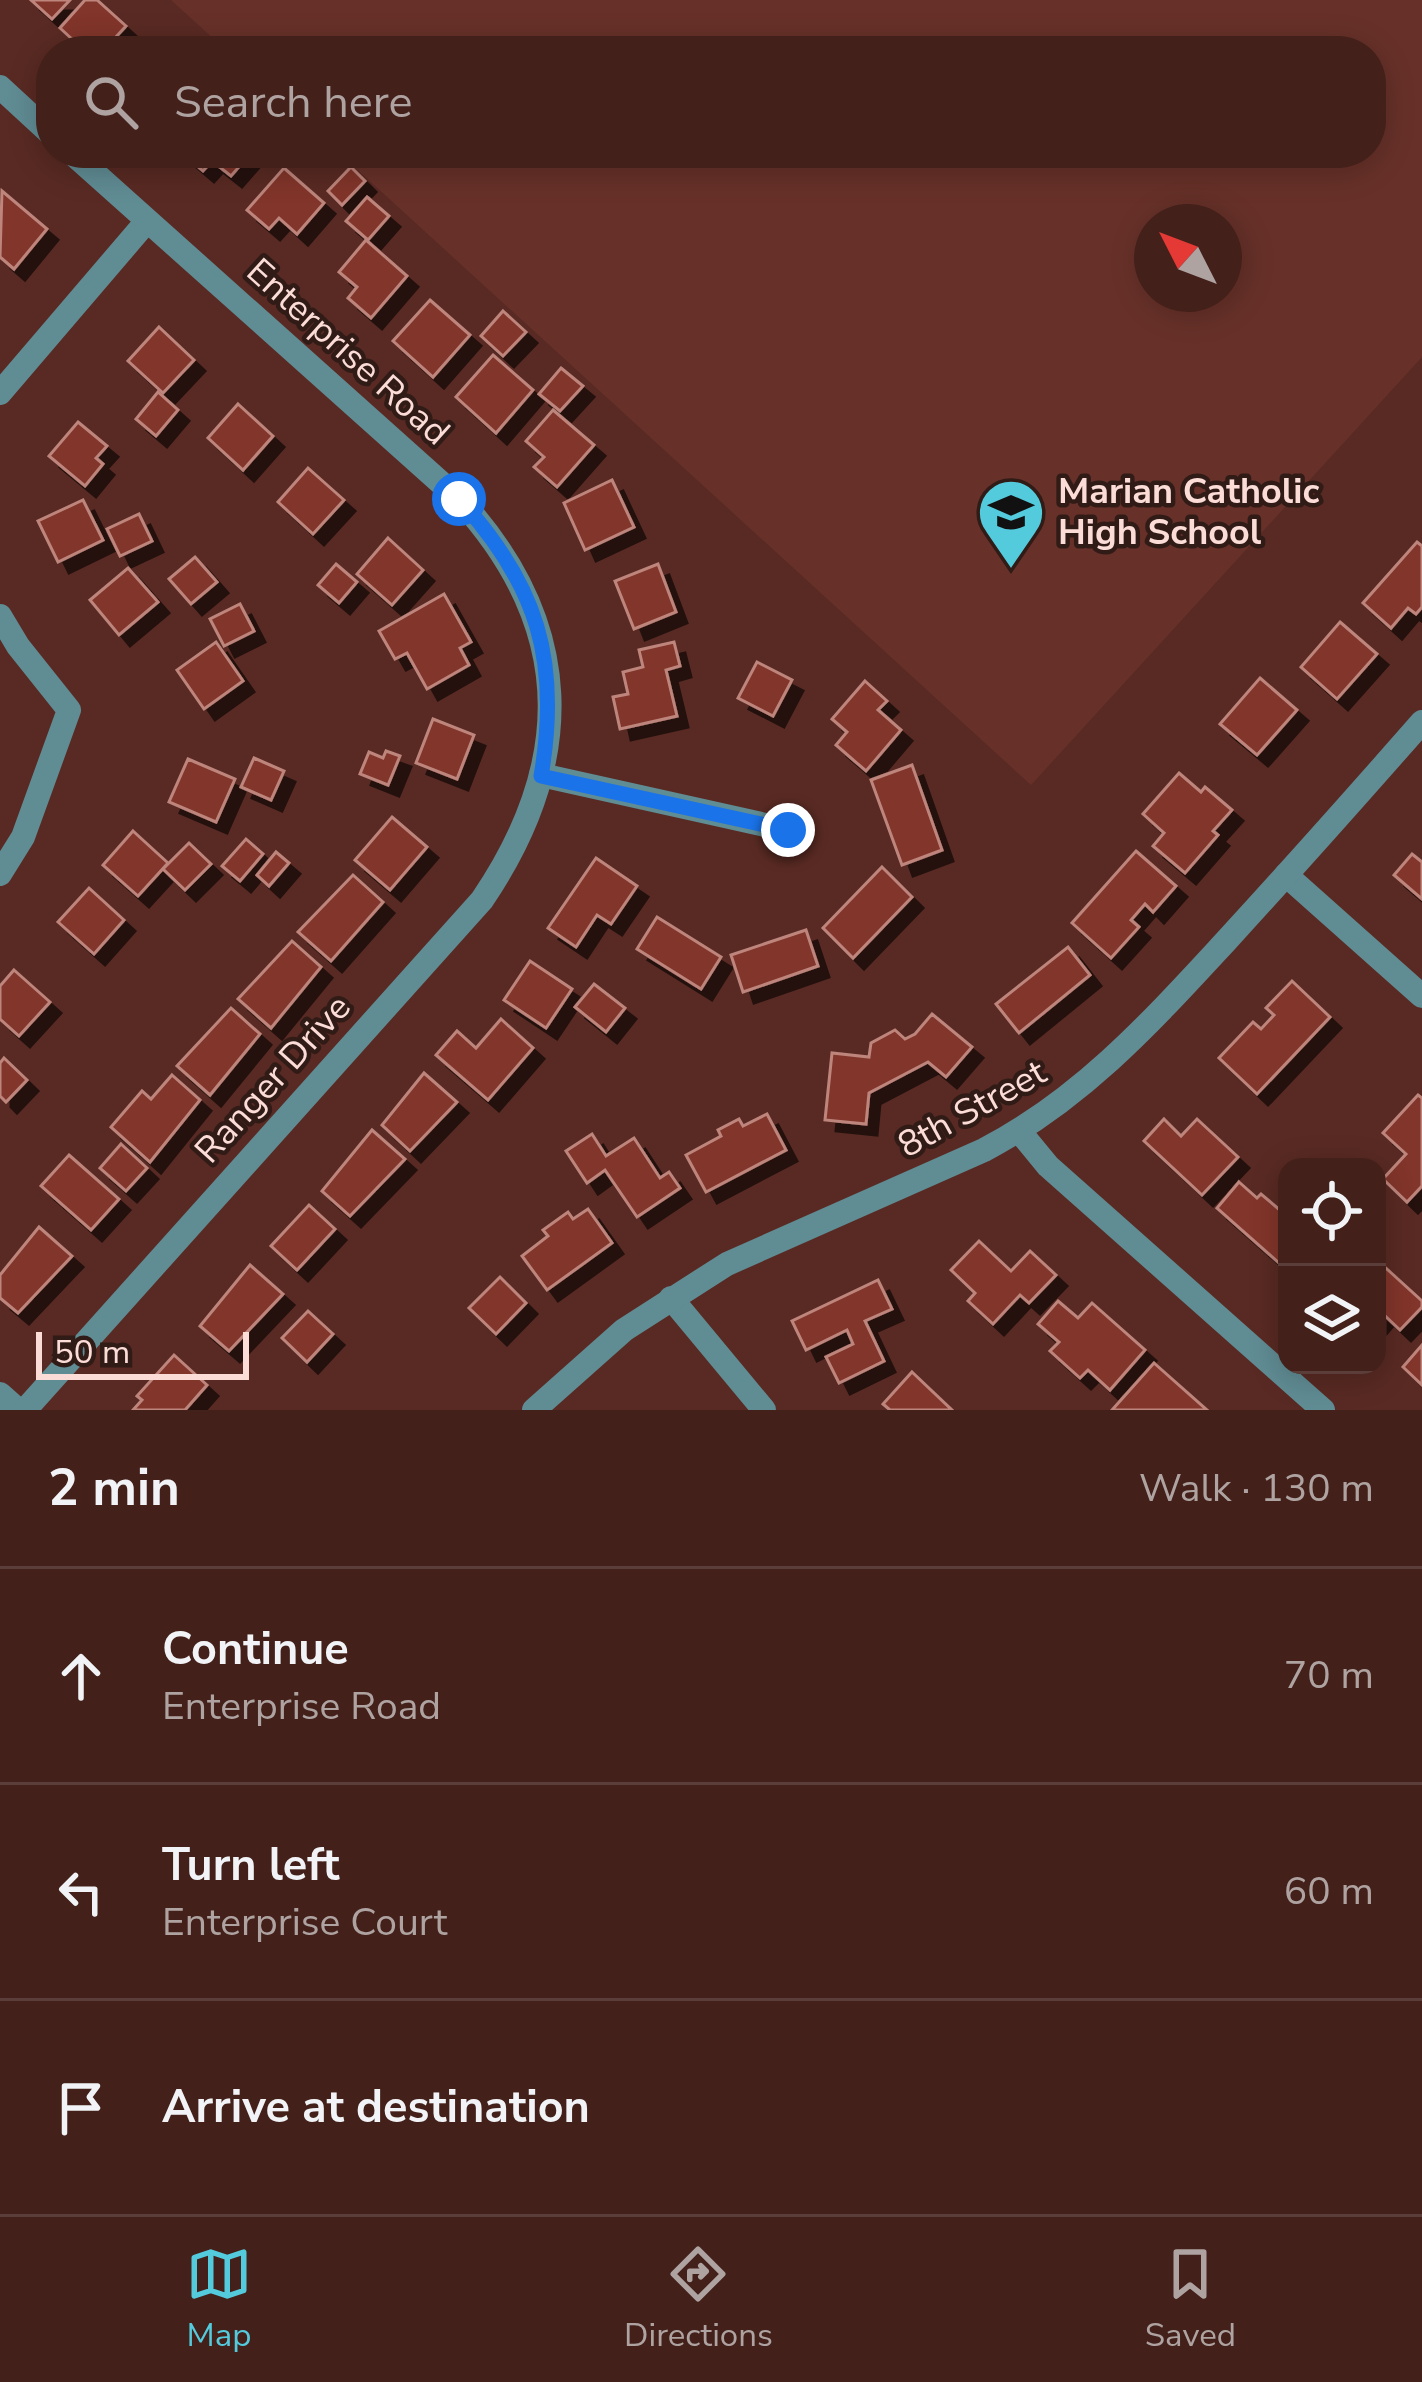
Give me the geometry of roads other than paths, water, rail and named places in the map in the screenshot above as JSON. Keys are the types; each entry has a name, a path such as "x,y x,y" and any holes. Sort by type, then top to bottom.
{"street":[{"path":"0,87 36,120"},
{"name":"Enterprise Road","path":"89,168 459,499 499,548 526,595 544,642 550,699 541,776"},
{"path":"0,394 147,221"},
{"path":"0,616 69,710 23,837 0,874"},
{"name":"8th Street","path":"534,1410 591,1356 727,1264 918,1183 1020,1132 1079,1089 1138,1037 1422,722"},
{"path":"541,776 788,830"},
{"name":"Ranger Drive","path":"21,1410 482,900 508,862 541,776"},
{"path":"1286,875 1422,996"},
{"path":"1020,1132 1048,1166 1323,1410"},
{"path":"671,1298 764,1410"},
{"path":"0,1394 21,1410"}],"place":[{"name":"Marian Catholic High School","path":"1011,571"}]}
